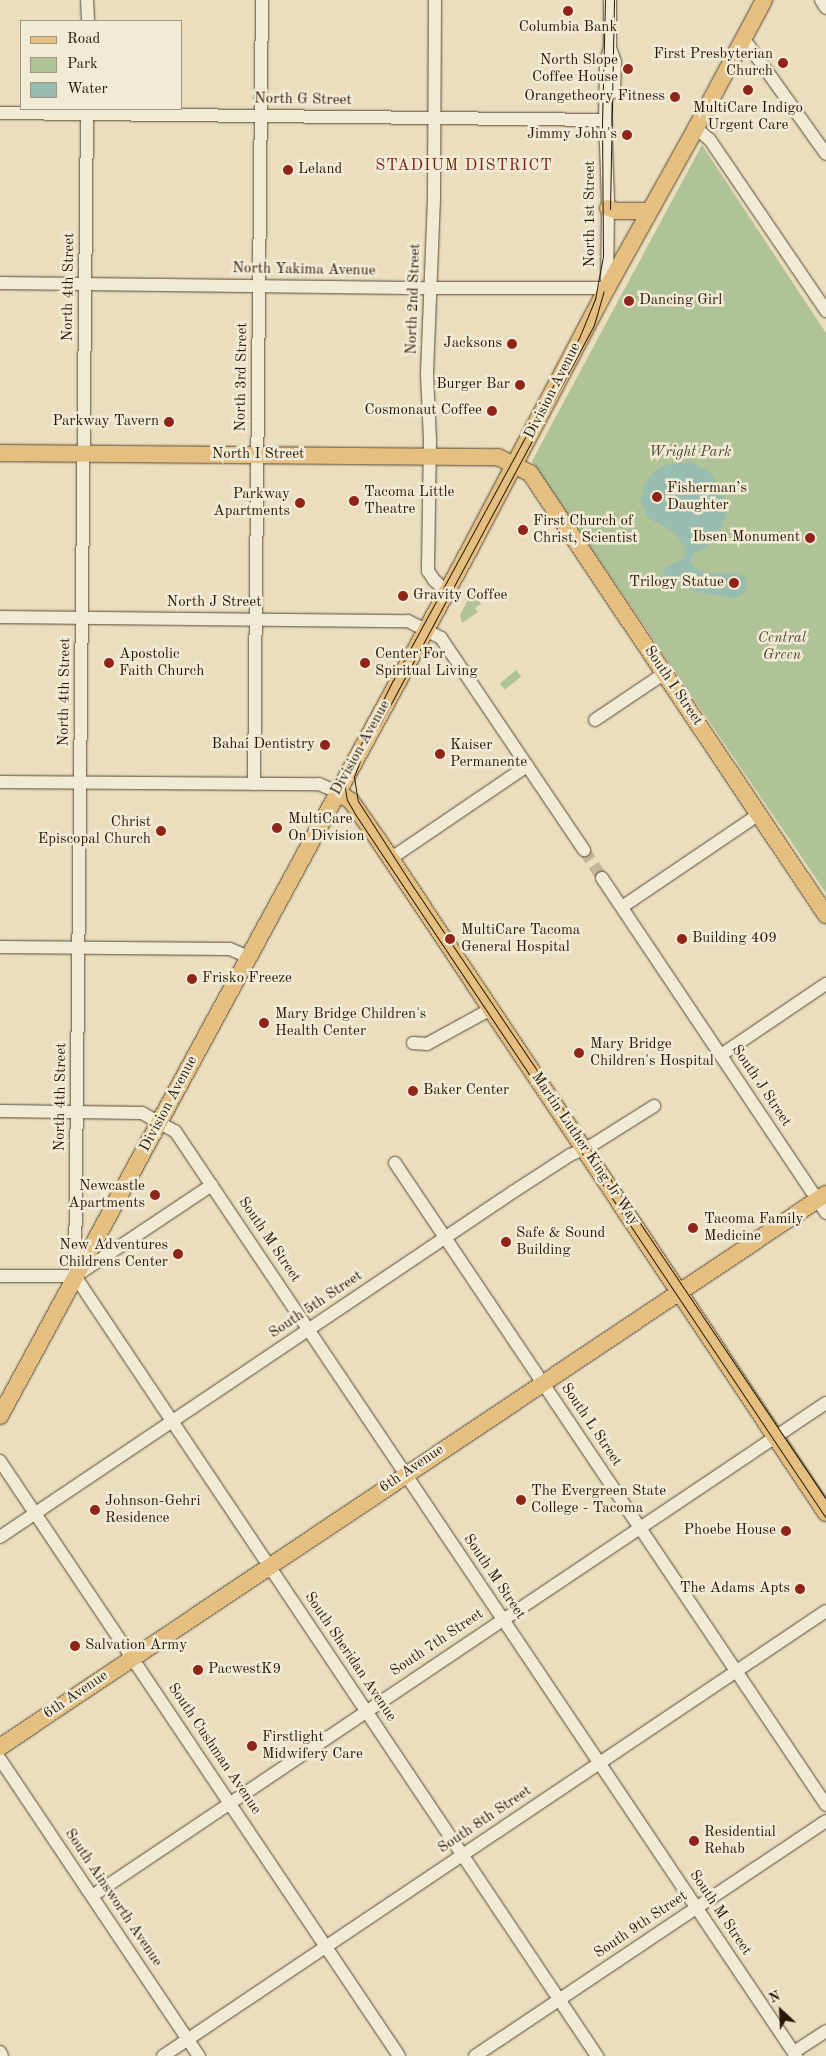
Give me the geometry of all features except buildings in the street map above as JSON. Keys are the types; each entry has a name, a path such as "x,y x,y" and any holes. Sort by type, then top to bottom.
{"main road":[{"name":"Division Avenue","path":"0,1416 764,0"},
{"path":"608,208 617,211 649,211"},
{"name":"North I Street","path":"0,453 498,457 514,465"},
{"name":"South I Street","path":"514,465 530,473 826,915"},
{"name":"Martin Luther King Jr Way","path":"337,792 351,801 681,1292 826,1513"},
{"name":"6th Avenue","path":"0,1747 543,1382 823,1202"}],"street":[{"path":"87,0 88,20"},
{"name":"North 3rd Street","path":"254,784 262,0"},
{"name":"North 2nd Street","path":"435,0 435,118 427,374 430,456 428,571 434,580 446,591"},
{"name":"North 1st Street","path":"607,288 608,208 605,120 606,62 610,47 610,0"},
{"path":"820,0 826,8"},
{"path":"744,39 826,154"},
{"name":"North 1st Street","path":"607,141 613,119 615,62 610,47"},
{"name":"North G Street","path":"0,113 87,111 262,116 605,120"},
{"name":"North 4th Street","path":"75,1276 87,111"},
{"path":"696,128 710,140 826,311"},
{"name":"North Yakima Avenue","path":"0,283 607,288"},
{"name":"North J Street","path":"0,617 408,621 426,628"},
{"path":"426,628 441,638 584,850"},
{"path":"594,720 665,673"},
{"path":"390,859 527,766"},
{"path":"0,782 319,784 337,792"},
{"path":"622,907 758,815"},
{"name":"South J Street","path":"602,878 823,1202"},
{"path":"0,947 230,949 249,957"},
{"path":"721,1055 826,984"},
{"path":"413,1043 427,1044 491,1009"},
{"name":"South 5th Street","path":"0,1537 570,1155 585,1149 654,1106"},
{"name":"South M Street","path":"0,1112 142,1113 175,1131 795,2054"},
{"name":"South L Street","path":"395,1163 826,1805"},
{"path":"0,1276 75,1276 212,1185"},
{"name":"South Sheridan Avenue","path":"75,1276 598,2056"},
{"name":"South 7th Street","path":"92,1896 230,1801 826,1403"},
{"name":"South Cushman Avenue","path":"0,1461 230,1801 399,2056"},
{"name":"South 8th Street","path":"163,2056 826,1611"},
{"name":"South Ainsworth Avenue","path":"0,1759 198,2056"},
{"name":"South 9th Street","path":"474,2056 826,1820"},
{"path":"795,2054 826,2031"},
{"path":"0,2052 2,2056"}],"green space":[{"name":"Wright Park","path":"702,145 826,333 826,893 532,461"},
{"path":"473,590 481,604 475,608 478,612 462,623 460,615"},
{"path":"516,670 521,676 505,690 500,683"}],"water":[{"path":"692,462 711,473 723,495 727,513 720,532 707,546 695,552 690,560 694,567 705,573 733,573 745,577 747,584 745,592 735,598 697,592 663,574 665,568 683,559 685,555 684,547 675,532 648,518 641,501 644,485 654,472 665,465"}],"tunnel":[{"path":"584,850 602,878"}],"tram line":[{"path":"605,0 602,119 603,256 595,299 579,338 393,680 347,772 345,788 347,800 355,814 826,1518"},
{"path":"610,209 614,0"},
{"path":"379,726 594,325 604,291"},
{"path":"360,761 354,777 358,801 410,882 826,1499"}],"place":[{"name":"Columbia Bank","path":"568,11"},
{"name":"First Presbyterian Church","path":"783,63"},
{"name":"North Slope Coffee House","path":"628,69"},
{"name":"MultiCare Indigo Urgent Care","path":"748,90"},
{"name":"Orangetheory Fitness","path":"675,97"},
{"name":"Jimmy John's","path":"627,135"},
{"name":"Leland","path":"288,170"},
{"name":"Dancing Girl","path":"629,301"},
{"name":"Jacksons","path":"512,344"},
{"name":"Burger Bar","path":"520,385"},
{"name":"Cosmonaut Coffee","path":"492,411"},
{"name":"Parkway Tavern","path":"169,422"},
{"name":"Fisherman’s Daughter","path":"657,497"},
{"name":"Tacoma Little Theatre","path":"354,501"},
{"name":"Parkway Apartments","path":"300,503"},
{"name":"First Church of Christ, Scientist","path":"523,530"},
{"name":"Ibsen Monument","path":"810,538"},
{"name":"Trilogy Statue","path":"734,583"},
{"name":"Gravity Coffee","path":"403,596"},
{"name":"Apostolic Faith Church","path":"109,663"},
{"name":"Center For Spiritual Living","path":"365,663"},
{"name":"Bahai Dentistry","path":"325,745"},
{"name":"Kaiser Permanente","path":"440,754"},
{"name":"MultiCare On Division","path":"277,828"},
{"name":"Christ Episcopal Church","path":"161,831"},
{"name":"MultiCare Tacoma General Hospital","path":"450,939"},
{"name":"Building 409","path":"682,939"},
{"name":"Frisko Freeze","path":"192,979"},
{"name":"Mary Bridge Children's Health Center","path":"264,1023"},
{"name":"Mary Bridge Children's Hospital","path":"579,1053"},
{"name":"Baker Center","path":"413,1091"},
{"name":"Newcastle Apartments","path":"155,1195"},
{"name":"Tacoma Family Medicine","path":"693,1228"},
{"name":"Safe & Sound Building","path":"506,1242"},
{"name":"New Adventures Childrens Center","path":"178,1254"},
{"name":"The Evergreen State College - Tacoma","path":"521,1500"},
{"name":"Johnson-Gehri Residence","path":"95,1510"},
{"name":"Phoebe House","path":"786,1531"},
{"name":"The Adams Apts","path":"800,1589"},
{"name":"Salvation Army","path":"75,1646"},
{"name":"PacwestK9","path":"198,1670"},
{"name":"Firstlight Midwifery Care","path":"252,1746"},
{"name":"Residential Rehab","path":"694,1841"}],"district":[{"name":"STADIUM DISTRICT","path":"464,166"}],"park label":[{"name":"Central Green","path":"782,646"}]}
